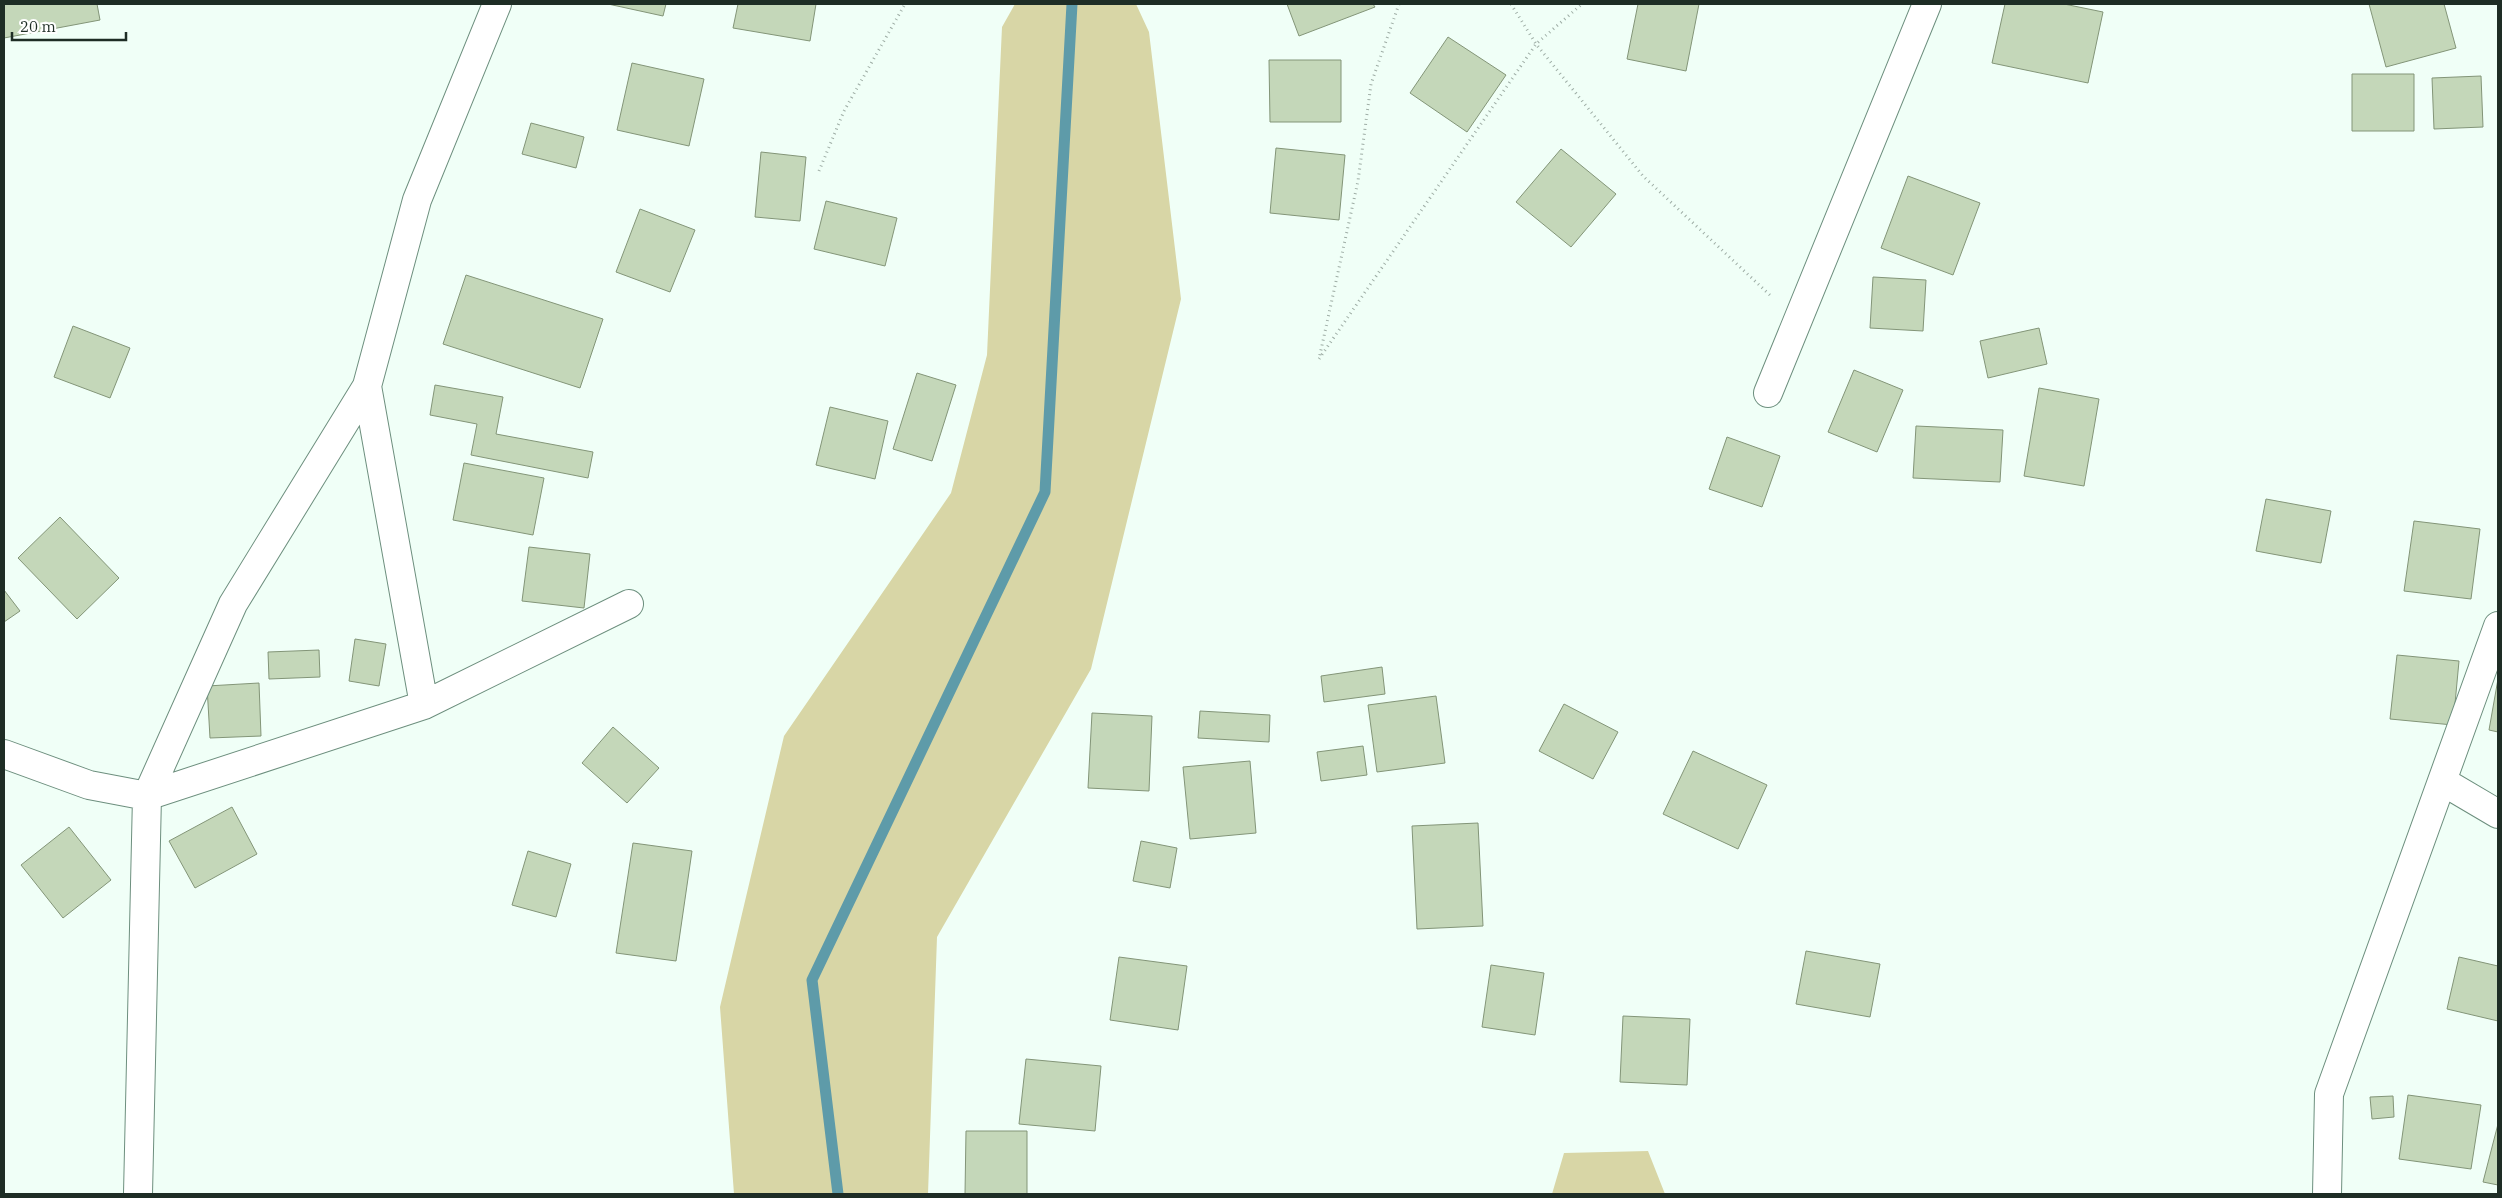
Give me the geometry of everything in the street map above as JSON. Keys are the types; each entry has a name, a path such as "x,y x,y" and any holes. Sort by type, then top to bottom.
{"street":[{"path":"138,1194 147,796 232,604 367,386 416,200 496,4"},
{"path":"1768,393 1927,4"},
{"path":"367,386 424,705"},
{"path":"4,754 89,785 147,796 424,705 629,604"},
{"path":"2327,1194 2329,1094 2498,626"},
{"path":"2442,781 2498,814"}],"path":[{"path":"819,171 844,111 905,4"},
{"path":"1399,4 1371,84 1358,181 1319,359 1536,44 1582,4"},
{"path":"1511,4 1536,44 1643,176 1797,321"}],"shaded area":[{"path":"1015,4 1136,4 1149,32 1181,299 1091,669 937,937 928,1194 734,1194 720,1007 784,736 951,493 987,355 1002,27"},
{"path":"1648,1151 1665,1194 1552,1194 1564,1153"}],"building":[{"path":"4,4 97,4 100,20 4,38"},
{"path":"608,4 666,4 663,16"},
{"path":"738,4 816,4 810,41 733,28"},
{"path":"1287,4 1373,4 1375,7 1299,36"},
{"path":"1638,4 1699,4 1686,71 1627,59"},
{"path":"2005,4 2064,4 2103,12 2088,83 1992,63"},
{"path":"2369,4 2444,4 2456,48 2386,67"},
{"path":"1448,37 1506,75 1467,132 1410,93"},
{"path":"1269,60 1341,60 1341,122 1270,122"},
{"path":"632,63 704,79 689,146 617,130"},
{"path":"2352,74 2414,74 2414,131 2352,131"},
{"path":"2481,76 2483,127 2434,129 2432,78"},
{"path":"531,123 584,137 576,168 522,154"},
{"path":"1276,148 1345,155 1339,220 1270,213"},
{"path":"1561,149 1616,194 1571,247 1516,202"},
{"path":"761,152 806,157 800,221 755,217"},
{"path":"1908,176 1980,203 1953,275 1881,248"},
{"path":"826,201 897,218 885,266 814,249"},
{"path":"640,209 695,230 670,292 616,272"},
{"path":"466,275 603,319 580,388 443,344"},
{"path":"1873,277 1926,280 1923,331 1870,328"},
{"path":"73,326 130,348 110,398 54,377"},
{"path":"2039,328 2047,364 1988,378 1980,341"},
{"path":"1854,370 1903,390 1877,452 1828,432"},
{"path":"917,373 956,385 932,461 893,449"},
{"path":"435,385 503,397 496,434 593,452 588,478 471,455 477,424 430,415"},
{"path":"2039,388 2099,399 2084,486 2024,476"},
{"path":"830,407 888,421 875,479 816,465"},
{"path":"1916,426 2003,430 2000,482 1913,478"},
{"path":"1727,437 1780,456 1762,507 1709,489"},
{"path":"464,463 544,478 533,535 453,520"},
{"path":"2266,499 2331,511 2321,563 2256,551"},
{"path":"60,517 119,578 77,619 18,558"},
{"path":"2414,521 2480,529 2471,599 2404,591"},
{"path":"529,547 590,554 584,608 522,601"},
{"path":"4,590 20,611 4,622"},
{"path":"355,639 386,644 379,686 349,681"},
{"path":"319,650 320,677 269,679 268,652"},
{"path":"2397,655 2459,661 2453,725 2390,719"},
{"path":"1382,667 1385,694 1324,702 1321,676"},
{"path":"2498,679 2498,732 2489,730"},
{"path":"259,683 261,736 210,738 207,686"},
{"path":"1436,696 1445,763 1377,772 1368,705"},
{"path":"1564,704 1618,732 1593,779 1539,751"},
{"path":"1200,711 1270,715 1269,742 1198,738"},
{"path":"1092,713 1152,716 1149,791 1088,788"},
{"path":"613,727 659,768 627,803 582,763"},
{"path":"1363,746 1367,775 1321,781 1317,752"},
{"path":"1693,751 1767,785 1738,849 1663,814"},
{"path":"1250,761 1256,833 1190,839 1183,767"},
{"path":"232,807 257,854 195,888 169,841"},
{"path":"1478,823 1483,926 1417,929 1412,826"},
{"path":"69,827 111,880 63,918 21,865"},
{"path":"1141,841 1177,848 1170,888 1133,881"},
{"path":"633,843 692,851 676,961 616,953"},
{"path":"528,851 571,864 556,917 512,905"},
{"path":"1806,951 1880,964 1870,1017 1796,1004"},
{"path":"1119,957 1187,966 1178,1030 1110,1020"},
{"path":"2459,957 2498,966 2498,1021 2447,1009"},
{"path":"1491,965 1544,973 1535,1035 1482,1027"},
{"path":"1623,1016 1690,1019 1687,1085 1620,1082"},
{"path":"1026,1059 1101,1066 1095,1131 1019,1124"},
{"path":"2408,1095 2481,1105 2471,1169 2399,1159"},
{"path":"2393,1096 2394,1117 2372,1119 2370,1097"},
{"path":"2498,1124 2498,1185 2483,1182"},
{"path":"966,1131 1027,1131 1027,1194 965,1194"}],"waterway":[{"path":"838,1194 812,980 1045,492 1072,4"}]}
